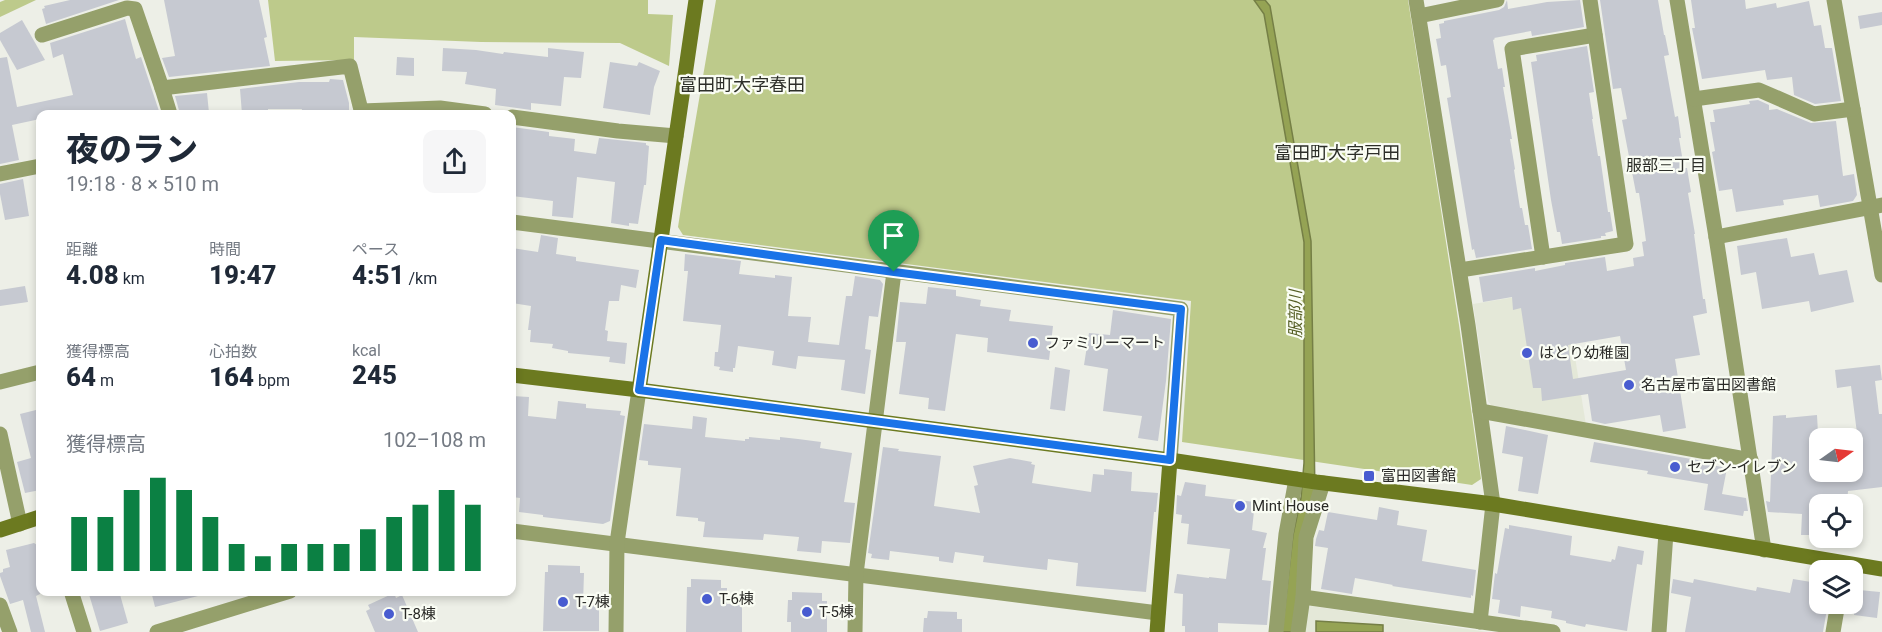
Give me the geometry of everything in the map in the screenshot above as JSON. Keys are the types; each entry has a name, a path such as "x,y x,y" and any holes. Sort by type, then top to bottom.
{"street":[{"path":"616,632 617,543 696,0"},
{"path":"1480,622 1492,504 1460,270 1418,8 1497,0"},
{"path":"1460,270 1626,244 1590,0"},
{"path":"1677,0 1764,550"},
{"path":"1834,0 1853,109 1877,206 1882,275"},
{"path":"42,35 127,8 135,9 170,110"},
{"path":"1543,257 1512,49 1595,35"},
{"path":"162,88 350,66 361,110"},
{"path":"1694,99 1759,90 1814,114 1853,109"},
{"path":"409,110 440,108 455,110"},
{"path":"516,118 676,136"},
{"path":"0,174 36,167"},
{"path":"1716,237 1877,206"},
{"path":"516,222 1181,309 1157,632"},
{"path":"855,632 856,574 894,272"},
{"path":"0,382 36,373"},
{"path":"516,375 1492,504 1815,560"},
{"path":"1480,411 1751,460"},
{"path":"0,434 20,524"},
{"path":"1276,632 1286,534 1296,479"},
{"path":"1298,632 1303,597 1306,537 1320,482"},
{"path":"0,530 36,518"},
{"path":"516,531 1158,613"},
{"path":"1659,632 1666,533"},
{"path":"1863,567 1882,569"},
{"path":"73,596 84,632"},
{"path":"157,632 274,596"},
{"path":"1303,597 1553,632"},
{"path":"0,604 10,632"},
{"path":"1833,632 1836,614"}],"shaded area":[{"path":"36,0 0,17 0,2"},
{"path":"268,0 648,0 648,14 673,15 669,66 620,43 481,42 354,37 354,60 275,61"},
{"path":"716,0 1408,0 1481,479 1472,485 1182,442 1191,301 683,235 678,227"},
{"path":"1254,0 1265,0 1270,6 1311,241 1315,496 1292,632 1282,632 1304,463 1304,242 1264,14"},
{"name":"はとり幼稚園","path":"1564,289 1586,425 1494,409 1488,401 1473,304"},
{"path":"1311,606 1488,632 1303,632 1305,610"},
{"path":"1316,621 1383,625 1383,632 1316,632"}],"building":[{"path":"70,0 119,0 46,24 42,9 45,8 44,6"},
{"path":"164,0 259,0 267,37 264,38 270,66 169,77 162,58 175,56"},
{"path":"1507,0 1508,9 1547,2 1580,0 1584,27 1532,36 1531,31 1493,40 1498,69 1502,68 1520,208 1522,208 1525,225 1528,225 1532,249 1476,258 1474,249 1472,250 1447,98 1451,97 1446,65 1441,66 1436,39 1441,38 1439,24 1444,21 1499,10 1504,7"},
{"path":"1600,0 1658,0 1669,55 1664,56 1675,117 1678,116 1684,168 1687,168 1691,192 1688,193 1707,313 1693,316 1700,355 1675,359 1686,428 1663,432 1660,415 1605,424 1592,421 1588,394 1542,401 1541,388 1533,388 1521,308 1513,310 1512,297 1483,302 1479,277 1535,268 1535,271 1565,265 1565,263 1605,257 1607,271 1634,266 1633,258 1644,256 1642,242 1646,241 1639,193 1636,193 1622,120 1627,119 1621,88 1613,89","holes":["1620,336 1626,370 1573,379 1568,345"]},
{"path":"1691,0 1745,0 1746,9 1776,3 1777,8 1809,1 1814,26 1821,25 1825,48 1832,48 1841,101 1815,104 1794,95 1792,77 1767,80 1765,70 1702,79 1692,28 1695,28"},
{"path":"1882,12 1882,25 1860,29 1858,16"},
{"path":"125,19 136,59 141,57 159,110 36,110 36,120 12,125 19,160 0,164 0,58 7,57 17,107 73,95 63,54 53,58 50,43"},
{"path":"22,20 45,60 17,70 0,40 0,33"},
{"path":"1587,46 1594,92 1589,93 1592,119 1613,231 1605,233 1606,236 1601,236 1601,238 1562,244 1560,232 1557,232 1551,200 1531,62 1537,61 1536,55"},
{"path":"443,48 548,57 548,48 584,52 581,78 564,77 561,106 531,103 531,110 495,105 496,89 465,84 467,72 442,71"},
{"path":"397,57 414,58 414,76 396,75"},
{"path":"610,62 637,66 639,62 660,71 654,87 650,115 603,108"},
{"path":"330,79 343,80 349,110 242,110 240,89 299,82 329,82"},
{"path":"207,93 209,110 179,110 175,96"},
{"path":"1758,100 1769,105 1769,110 1777,109 1811,123 1836,121 1843,176 1854,174 1857,195 1853,201 1820,207 1818,195 1783,200 1784,205 1736,212 1732,189 1719,191 1712,152 1715,151 1710,122 1715,122 1713,110 1750,104 1749,101"},
{"path":"516,128 549,132 549,136 575,139 574,151 596,154 599,138 646,143 649,146 646,185 644,185 638,224 629,223 629,226 611,223 615,182 577,177 573,218 552,216 553,201 516,196"},
{"path":"23,179 29,216 5,220 0,184"},
{"path":"541,235 558,238 556,254 576,257 576,261 639,270 636,288 621,285 619,301 609,301 605,330 608,331 607,341 627,343 625,364 609,362 610,357 568,353 568,351 552,348 553,344 530,342 531,330 528,330 531,306 516,304 516,249 538,252"},
{"path":"1787,238 1791,257 1814,253 1819,275 1847,270 1854,302 1811,312 1809,301 1762,309 1756,272 1741,275 1737,246"},
{"path":"685,254 741,261 739,274 775,278 775,275 792,277 788,316 811,317 808,342 839,345 846,296 852,296 855,276 880,280 883,284 878,317 869,316 865,349 871,350 865,394 841,390 845,360 798,356 796,369 772,365 774,351 738,346 733,372 719,370 720,367 714,366 721,325 683,321 688,271 684,271"},
{"path":"25,286 28,302 0,306 0,290"},
{"path":"928,287 956,290 956,296 981,300 980,306 1011,310 1009,321 1053,326 1049,360 987,352 988,338 956,334 945,411 928,409 929,398 899,394 906,342 896,342 900,302 926,304"},
{"path":"1113,310 1171,319 1158,441 1138,438 1142,416 1103,411 1108,369 1084,365 1089,333 1110,335"},
{"path":"1880,365 1882,380 1875,381 1879,414 1882,414 1882,487 1848,491 1848,494 1809,494 1809,535 1801,535 1802,514 1768,512 1766,501 1770,502 1773,416 1786,415 1786,418 1817,415 1818,428 1809,428 1809,482 1863,482 1863,428 1856,428 1851,386 1837,388 1835,370"},
{"path":"1055,367 1070,370 1065,411 1050,409"},
{"path":"516,396 529,397 528,416 556,419 558,401 586,404 586,408 621,411 620,415 625,416 610,521 603,524 519,512 520,498 516,498"},
{"path":"36,410 36,491 25,493 17,462 31,458 20,414"},
{"path":"693,416 707,418 705,437 745,441 749,437 780,440 780,437 821,442 820,448 852,453 844,502 855,503 850,543 822,541 821,553 797,551 799,537 764,534 763,540 703,537 705,522 698,521 698,518 676,516 681,468 648,465 648,461 639,460 644,424 692,429"},
{"path":"1506,426 1548,435 1538,494 1518,491 1523,457 1502,453"},
{"path":"1594,442 1703,461 1702,463 1727,468 1722,494 1746,498 1748,511 1744,511 1743,516 1704,510 1708,484 1590,462"},
{"path":"883,447 941,456 934,506 980,513 974,486 978,485 973,466 1010,458 1032,462 1031,464 1035,465 1032,483 1091,492 1093,474 1104,475 1104,469 1132,472 1131,491 1158,493 1146,592 1076,586 1078,563 1048,559 1047,570 983,562 984,556 955,552 953,563 939,561 939,557 890,551 889,560 871,558 872,554 868,553"},
{"path":"1185,482 1206,485 1205,496 1255,502 1252,530 1267,533 1263,548 1266,548 1262,580 1271,581 1267,625 1218,623 1218,632 1185,632 1185,626 1182,626 1183,594 1174,593 1177,574 1226,579 1230,549 1187,544 1189,524 1181,523 1182,515 1176,514 1177,495 1181,496"},
{"path":"1379,507 1399,511 1397,525 1427,530 1422,561 1476,570 1473,596 1471,595 1471,598 1392,586 1355,578 1352,594 1321,589 1328,548 1315,546 1319,530 1324,531 1328,512 1377,520"},
{"path":"1509,525 1572,536 1570,555 1611,562 1612,559 1615,560 1618,546 1644,551 1642,565 1637,564 1627,631 1566,623 1566,621 1551,618 1552,611 1521,606 1520,617 1498,613 1500,600 1492,599 1495,573 1497,574 1505,528 1509,529"},
{"path":"36,544 36,596 45,632 31,632 23,600 10,604 0,576 3,569 10,567 6,550"},
{"name":"T-7棟","path":"548,565 580,566 580,573 584,573 583,604 599,605 599,631 543,631 545,572 548,572"},
{"name":"T-6棟","path":"691,579 721,580 721,588 727,588 727,604 742,604 742,632 686,632 687,587 691,587"},
{"path":"1673,579 1693,583 1694,579 1756,591 1757,587 1790,593 1793,579 1809,582 1809,614 1826,614 1823,632 1685,632 1691,597 1671,593"},
{"path":"1863,590 1880,592 1877,618 1854,615 1863,614"},
{"name":"T-5棟","path":"792,592 822,593 822,601 827,601 827,632 791,632 791,622 787,622 788,600 792,600"},
{"path":"90,596 120,596 128,623 100,631"},
{"path":"152,596 198,596 155,607"},
{"name":"T-8棟","path":"388,596 396,598 402,596 418,632 375,632 366,611 370,609 368,605"},
{"path":"928,611 957,612 957,619 962,619 962,632 923,632 924,618 927,618"}],"place":[{"name":"ファミリーマート","path":"1033,343"},
{"name":"はとり幼稚園","path":"1527,353"},
{"name":"名古屋市富田図書館","path":"1629,385"},
{"name":"セブン-イレブン","path":"1675,467"},
{"name":"富田図書館","path":"1369,476"},
{"name":"Mint House","path":"1240,506"},
{"name":"T-6棟","path":"707,599"},
{"name":"T-7棟","path":"563,602"},
{"name":"T-5棟","path":"807,612"},
{"name":"T-8棟","path":"389,614"}],"district":[{"name":"富田町大字春田","path":"742,85"},
{"name":"富田町大字戸田","path":"1337,153"},
{"name":"服部三丁目","path":"1666,165"}],"route":[{"path":"661,240 894,272 1181,309 1170,460 639,390 661,240"}],"water label":[{"name":"服部川","path":"1295,314"}]}
